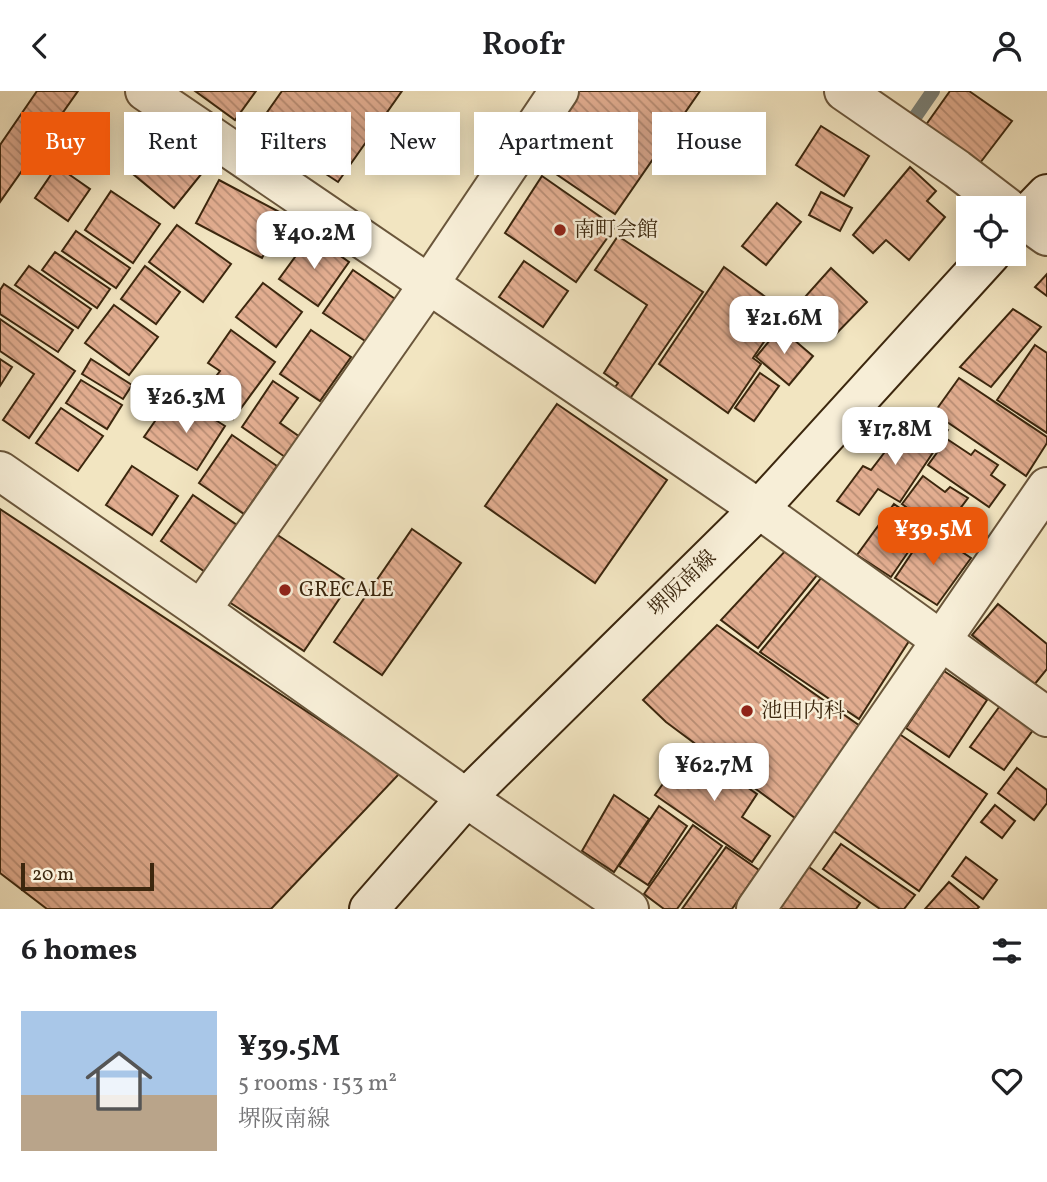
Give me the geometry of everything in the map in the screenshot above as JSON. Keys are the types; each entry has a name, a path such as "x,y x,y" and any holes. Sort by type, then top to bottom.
{"street":[{"path":"145,91 760,509 1047,717"},
{"path":"201,610 429,284 559,91"},
{"path":"844,91 995,196"},
{"name":"堺阪南線","path":"369,909 466,798 760,509 980,266"},
{"path":"0,471 629,909"},
{"path":"756,909 1047,487"}],"building":[{"path":"37,91 78,91 63,112 23,112"},
{"path":"195,91 256,91 241,112 236,112 235,120"},
{"path":"282,91 402,91 387,112 365,112 365,144 351,164 351,112 267,112"},
{"path":"576,91 700,91 685,112 652,112 652,160 615,214 558,175 638,175 638,112 562,112"},
{"path":"950,91 969,91 1012,121 977,167 923,129"},
{"path":"21,114 21,172 0,202 0,145"},
{"path":"821,126 869,156 844,196 796,165"},
{"path":"910,167 936,191 927,201 945,217 909,260 886,240 873,253 853,235"},
{"path":"51,175 70,175 90,189 68,221 35,198"},
{"path":"134,175 201,175 174,208"},
{"path":"327,175 343,175 338,182"},
{"name":"南町会館","path":"542,176 615,227 576,282 505,233"},
{"path":"219,180 285,215 262,258 196,223"},
{"path":"111,191 160,224 133,263 85,230"},
{"path":"821,192 852,208 840,231 809,215"},
{"path":"777,203 801,222 766,265 742,246"},
{"path":"177,225 231,264 203,302 149,262"},
{"path":"76,231 130,268 116,288 62,251"},
{"path":"311,235 349,262 318,306 279,279"},
{"path":"618,236 703,292 627,403 611,393 618,383 604,373 647,305 595,270"},
{"path":"55,252 110,289 97,308 42,270"},
{"path":"524,261 568,291 543,327 499,297"},
{"path":"29,266 91,309 78,328 15,285"},
{"path":"145,266 180,292 156,324 121,299"},
{"path":"724,267 785,311 753,358 761,364 728,413 659,364"},
{"path":"831,268 867,302 834,336 796,307"},
{"path":"353,270 398,301 368,343 323,313"},
{"path":"1047,274 1047,296 1035,287"},
{"path":"263,283 302,312 276,347 236,317"},
{"path":"4,284 73,330 58,352 0,314 0,290"},
{"path":"114,305 158,337 129,375 85,343"},
{"path":"1013,309 1041,327 991,387 960,367"},
{"path":"0,319 75,371 29,438 3,420 34,374 0,351"},
{"path":"780,328 813,356 789,385 756,357"},
{"path":"231,330 275,362 233,419 201,396 220,371 208,363"},
{"path":"311,330 351,357 320,401 280,374"},
{"path":"1035,345 1047,353 1047,433 997,400"},
{"path":"0,359 12,367 0,386"},
{"path":"91,359 132,385 123,399 82,374"},
{"path":"760,373 779,386 754,421 735,408"},
{"path":"959,378 1047,437 1047,443 1026,476 934,413"},
{"path":"81,380 122,405 107,429 66,403"},
{"path":"273,381 298,398 280,423 300,437 285,457 242,427"},
{"path":"557,404 667,480 595,583 485,506"},
{"path":"193,406 225,426 197,470 144,437 164,408 184,420"},
{"path":"61,408 103,436 78,471 36,443"},
{"path":"924,413 948,430 900,502 878,489 859,515 837,501 863,466 871,470 891,444 898,447"},
{"path":"232,435 277,466 244,514 199,483"},
{"path":"947,439 971,455 975,450 998,465 991,475 1005,485 989,507 928,465"},
{"path":"132,466 178,496 152,535 106,505"},
{"path":"923,476 945,492 950,487 968,498 959,510 979,524 961,547 902,504"},
{"path":"193,495 240,527 208,574 161,541"},
{"path":"894,504 926,526 891,577 857,555"},
{"path":"0,509 400,773 271,909 47,909 0,873"},
{"path":"412,529 461,563 382,675 334,642"},
{"path":"928,529 971,558 937,605 895,578"},
{"name":"GRECALE","path":"270,530 350,583 304,651 220,596"},
{"path":"787,549 818,574 758,648 721,620"},
{"path":"821,578 911,638 859,719 760,652"},
{"path":"998,604 1047,644 1047,669 1034,685 972,635"},
{"name":"池田内科","path":"717,625 860,726 795,818 666,722 643,700"},
{"path":"944,671 987,700 949,757 906,728"},
{"path":"1002,703 1036,726 1004,770 970,747"},
{"path":"895,731 987,794 919,891 828,827"},
{"path":"689,747 757,794 742,817 770,836 752,862 655,795"},
{"path":"1017,768 1047,790 1047,803 1034,820 998,793"},
{"path":"614,795 649,819 614,872 582,851"},
{"path":"995,805 1015,821 1002,838 981,822"},
{"path":"659,806 687,826 648,885 619,866"},
{"path":"693,825 722,846 677,909 664,909 644,894"},
{"path":"841,844 915,895 904,909 880,909 823,869"},
{"path":"726,847 759,870 732,909 682,909"},
{"path":"966,857 997,880 983,899 952,876"},
{"path":"799,860 860,903 856,909 765,909"},
{"path":"949,882 979,907 925,909"}],"waterway":[{"path":"913,120 933,91"}],"place":[{"name":"南町会館","path":"560,230"},
{"name":"GRECALE","path":"285,590"},
{"name":"池田内科","path":"747,711"}]}
